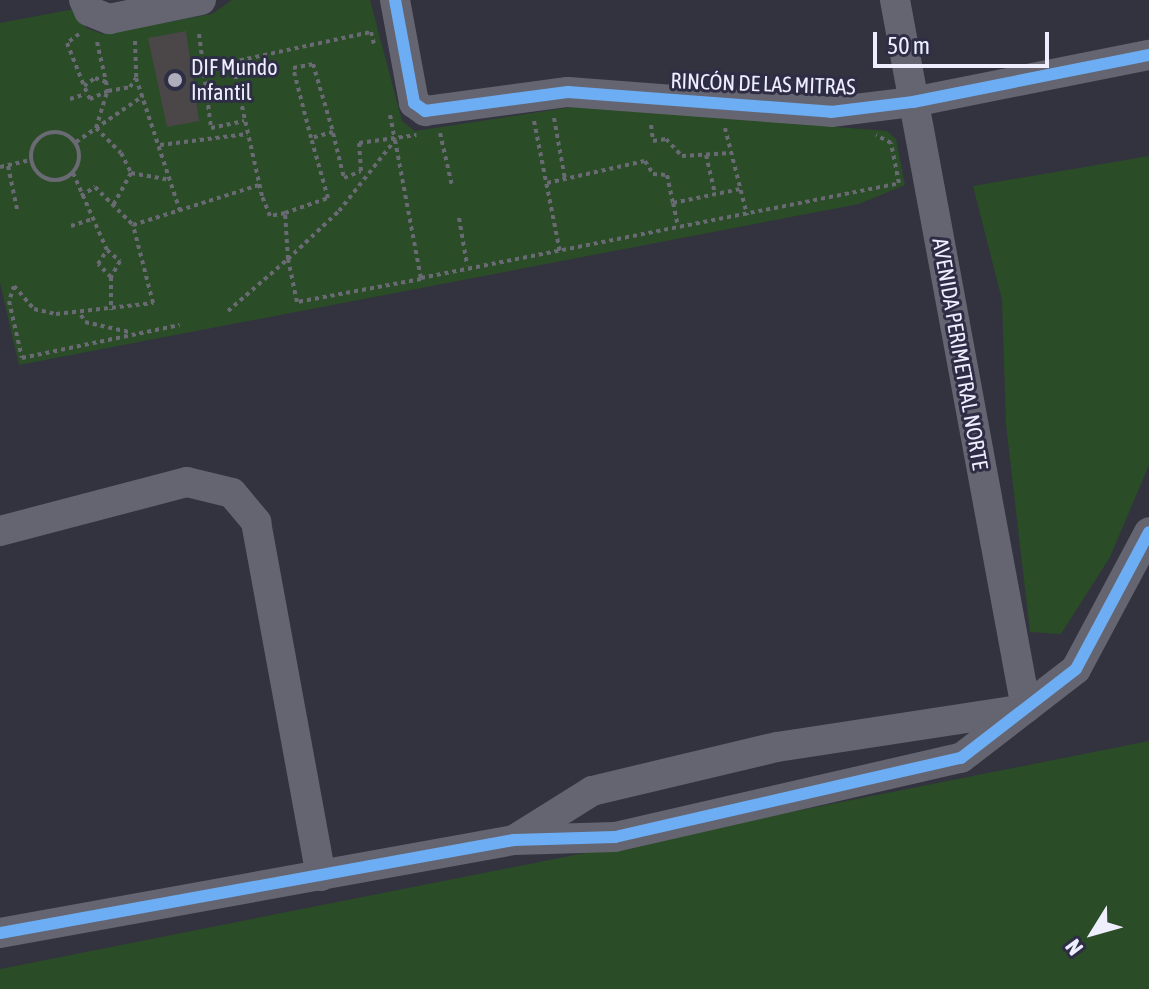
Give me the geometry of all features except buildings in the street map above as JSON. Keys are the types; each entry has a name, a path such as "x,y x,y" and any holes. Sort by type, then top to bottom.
{"street":[{"path":"85,14 109,19 201,0"},
{"path":"395,0 433,124"},
{"name":"AVENIDA PERIMETRAL NORTE","path":"895,0 1026,708"},
{"name":"RINCÓN DE LAS MITRAS","path":"433,124 568,92 831,112 913,102 1149,55"},
{"path":"0,531 187,482 232,493 256,522 321,876"},
{"path":"0,933 514,840 615,837 961,758 1076,669 1149,532"},
{"path":"514,840 592,791 777,747 1026,708"}],"path":[{"path":"85,14 67,43 85,94"},
{"path":"375,48 371,32 232,62 259,185 270,216 328,198 293,68 313,64 344,178 361,171 359,143 395,140"},
{"path":"199,34 211,128 244,121"},
{"path":"135,37 136,78 160,145 166,179 180,211"},
{"path":"96,128 109,83 97,41"},
{"path":"84,86 95,78 109,83"},
{"path":"70,99 85,94 98,98 108,91 130,87 136,78"},
{"path":"76,142 143,96"},
{"path":"388,109 421,279"},
{"path":"554,115 565,179"},
{"path":"518,120 567,116"},
{"path":"533,118 560,252"},
{"path":"637,121 665,123"},
{"path":"651,122 653,141 666,139 682,156 731,153"},
{"path":"452,186 433,124 455,127"},
{"path":"709,125 738,126"},
{"path":"724,125 747,215"},
{"path":"96,128 121,153 131,173"},
{"path":"0,167 27,161 45,134 61,132 76,142 81,156 73,173 53,181 27,161"},
{"path":"311,138 333,132"},
{"path":"160,145 247,134"},
{"path":"285,213 288,259 297,302 421,279 467,265 560,252 899,183 891,143 869,135"},
{"path":"228,311 288,259 360,189 395,140"},
{"path":"706,155 715,194"},
{"path":"547,183 645,161 653,174 667,175 678,226"},
{"path":"8,166 17,209"},
{"path":"73,173 107,250 120,261 111,277 111,310"},
{"path":"131,173 166,179"},
{"path":"113,206 131,173"},
{"path":"133,225 259,185"},
{"path":"81,196 95,187 133,225 153,303 81,315 34,309 14,286 9,301 22,358 180,325"},
{"path":"673,203 740,189"},
{"path":"459,218 467,265"},
{"path":"71,226 92,219"},
{"path":"107,250 98,264 111,277"},
{"path":"81,315 85,322 131,333"}],"green space":[{"path":"232,0 370,0 402,121 415,131 578,106 887,131 896,139 905,185 859,204 19,365 0,283 0,23 74,9 86,28 103,34 212,14"},
{"path":"1149,156 1149,465 1110,557 1061,634 1030,632 1006,424 1002,300 973,186"},
{"path":"1149,741 1149,989 0,989 0,969"}],"cycle path":[{"path":"395,0 414,103 425,111 568,92 831,112 913,102 1149,55"},
{"path":"0,933 514,840 615,837 961,758 1076,669 1149,532"}],"place":[{"name":"DIF Mundo Infantil","path":"175,80"}]}
